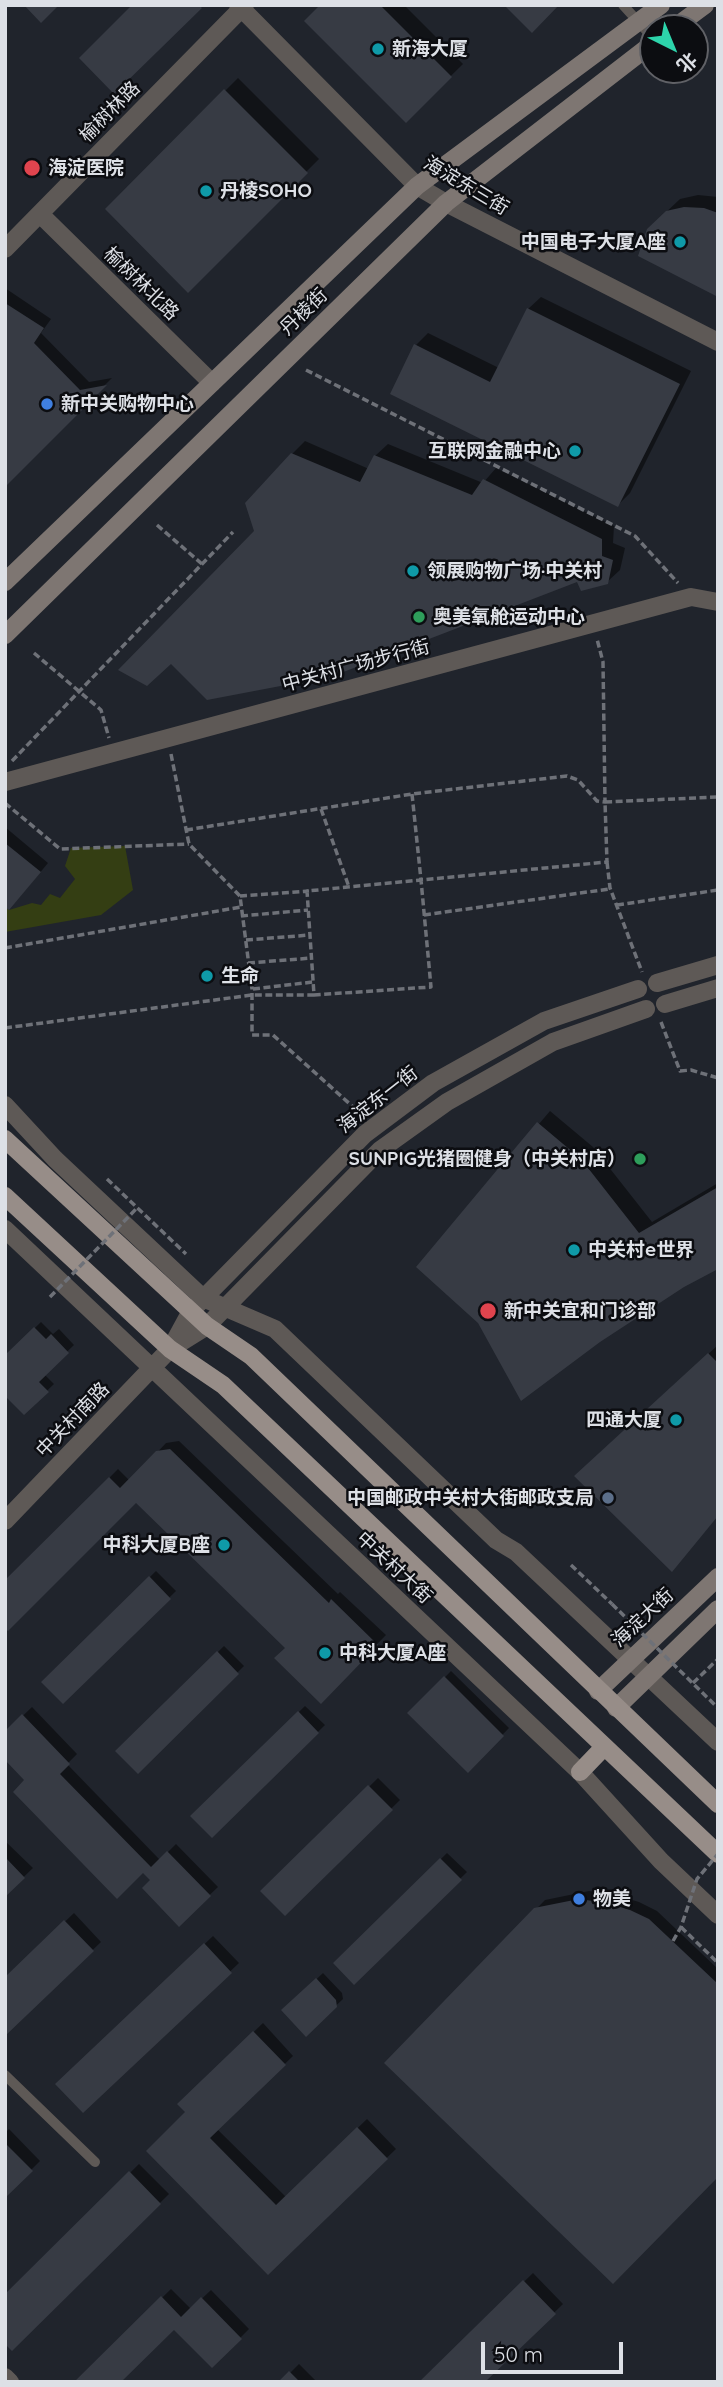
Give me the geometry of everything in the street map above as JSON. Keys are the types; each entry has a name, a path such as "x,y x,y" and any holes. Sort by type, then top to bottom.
{"main road":[{"name":"丹棱街","path":"5,582 417,186 661,5"},
{"name":"丹棱街","path":"5,635 446,203 639,52"},
{"path":"5,1139 197,1305 207,1326 251,1356 718,1804"},
{"name":"中关村大街","path":"5,1196 170,1349 223,1385 718,1854"},
{"name":"海淀大街","path":"598,1691 718,1577"},
{"path":"616,1708 718,1609"},
{"path":"580,1772 604,1747"}],"street":[{"name":"海淀东三街","path":"241,6 417,186 718,342"},
{"name":"榆树林路","path":"5,249 241,6"},
{"name":"榆树林北路","path":"40,214 212,383"},
{"name":"中关村广场步行街","path":"5,782 691,597 718,601"},
{"path":"657,983 718,965"},
{"path":"665,1004 718,988"},
{"name":"海淀东一街","path":"170,1349 197,1305 375,1126 433,1083 544,1021 638,989"},
{"path":"170,1349 207,1326 380,1150 447,1102 553,1042 646,1009"},
{"path":"5,1105 197,1305 225,1308 275,1329 496,1540 516,1552 718,1742"},
{"name":"中关村大街","path":"5,1229 580,1772 661,1861 718,1914"},
{"name":"中关村南路","path":"5,1521 170,1349"},
{"path":"5,2377 10,2382"}],"lane":[{"path":"623,5 638,22"},
{"path":"5,2076 95,2162"}],"path":[{"path":"306,370 635,536 691,597"},
{"path":"157,525 202,564"},
{"path":"5,768 233,532"},
{"path":"34,653 101,710 113,753"},
{"path":"240,896 607,862 603,662"},
{"path":"168,738 189,844 240,896 252,989 252,1035 273,1035 375,1126"},
{"path":"186,830 412,794 567,776 578,780 597,801 718,797"},
{"path":"5,1028 252,995 314,995 431,987 412,794"},
{"path":"5,803 60,849 189,844"},
{"path":"321,809 349,887"},
{"path":"424,915 610,888"},
{"path":"617,905 718,890"},
{"path":"311,891 307,891 314,995"},
{"path":"5,948 241,907"},
{"path":"241,916 308,910"},
{"path":"246,940 310,935"},
{"path":"247,963 312,958"},
{"path":"252,989 313,982"},
{"path":"107,1179 186,1254"},
{"path":"50,1297 137,1208"},
{"path":"572,1564 718,1707"},
{"path":"693,1683 718,1659"},
{"path":"673,1941 681,1927 697,1879 718,1854"},
{"path":"681,1927 718,1962"}],"green space":[{"path":"125,846 133,890 101,915 5,932 5,907 9,910 32,903 41,905 50,894 60,898 75,879 65,866 71,848"}],"building":[{"path":"24,5 59,5 41,23"},
{"path":"132,5 199,5 202,8 114,94 79,58"},
{"name":"新海大厦","path":"320,5 380,5 452,77 406,123 304,21"},
{"path":"504,5 559,5 532,33"},
{"name":"丹棱SOHO","path":"224,89 308,173 188,293 105,209"},
{"name":"中国电子大厦A座","path":"684,207 704,208 718,213 718,297 638,256 647,229 666,211"},
{"name":"新中关购物中心","path":"5,303 44,328 34,343 80,390 107,385 5,487"},
{"name":"互联网金融中心","path":"527,308 680,384 618,507 390,394 414,344 490,382"},
{"name":"领展购物广场·中关村","path":"291,453 360,482 374,455 472,495 483,479 602,539 602,556 613,560 608,584 581,591 577,582 333,676 207,700 171,664 147,686 118,670 254,531 245,503"},
{"path":"5,843 41,872 9,910 5,907"},
{"name":"中关村e世界","path":"537,1122 581,1159 639,1233 718,1187 718,1269 684,1287 600,1342 521,1401 478,1323 416,1267"},
{"path":"34,1327 46,1339 51,1334 69,1353 39,1382 49,1392 24,1415 5,1396 5,1355"},
{"name":"四通大厦","path":"708,1353 718,1363 718,1516 672,1572 574,1476"},
{"path":"170,1449 329,1603 331,1599 378,1645 321,1704 274,1658 285,1648 136,1503 8,1631 5,1628 5,1580 109,1477 120,1488 156,1451"},
{"path":"149,1576 171,1599 63,1704 41,1682"},
{"path":"217,1651 239,1674 138,1774 115,1751"},
{"path":"444,1676 504,1736 468,1773 407,1713"},
{"path":"298,1711 319,1733 212,1838 190,1816"},
{"path":"22,1714 70,1764 60,1774 151,1867 167,1851 211,1896 179,1927 142,1888 150,1880 143,1873 117,1899 13,1792 24,1780 5,1760 5,1731"},
{"path":"368,1785 393,1810 285,1916 260,1891"},
{"path":"5,1857 25,1878 5,1897"},
{"path":"440,1858 462,1880 354,1985 333,1963"},
{"path":"579,1899 607,1903 649,1919 718,1984 718,2177 613,2284 384,2063 534,1908"},
{"path":"64,1920 94,1951 5,2036 5,1977"},
{"path":"204,1943 232,1973 83,2113 55,2084"},
{"path":"316,1978 336,2000 337,2007 306,2037 281,2010"},
{"path":"253,2031 286,2065 210,2138 276,2205 357,2127 388,2159 268,2275 146,2151 185,2112 177,2104"},
{"path":"5,2143 33,2171 5,2198"},
{"path":"129,2171 161,2204 12,2351 5,2344 5,2294"},
{"path":"523,2280 556,2314 485,2382 419,2382"},
{"path":"161,2296 181,2317 201,2297 242,2339 212,2368 174,2330 121,2382 74,2382"},
{"path":"289,2371 300,2382 278,2382"}],"place":[{"name":"新海大厦","path":"378,49"},
{"name":"海淀医院","path":"32,168"},
{"name":"丹棱SOHO","path":"206,191"},
{"name":"中国电子大厦A座","path":"680,242"},
{"name":"新中关购物中心","path":"47,404"},
{"name":"互联网金融中心","path":"575,451"},
{"name":"领展购物广场·中关村","path":"413,571"},
{"name":"奥美氧舱运动中心","path":"419,617"},
{"name":"生命","path":"207,976"},
{"name":"SUNPIG光猪圈健身（中关村店）","path":"640,1159"},
{"name":"中关村e世界","path":"574,1250"},
{"name":"新中关宜和门诊部","path":"488,1311"},
{"name":"四通大厦","path":"676,1420"},
{"name":"中国邮政中关村大街邮政支局","path":"608,1498"},
{"name":"中科大厦B座","path":"224,1545"},
{"name":"中科大厦A座","path":"325,1653"},
{"name":"物美","path":"579,1899"}]}
